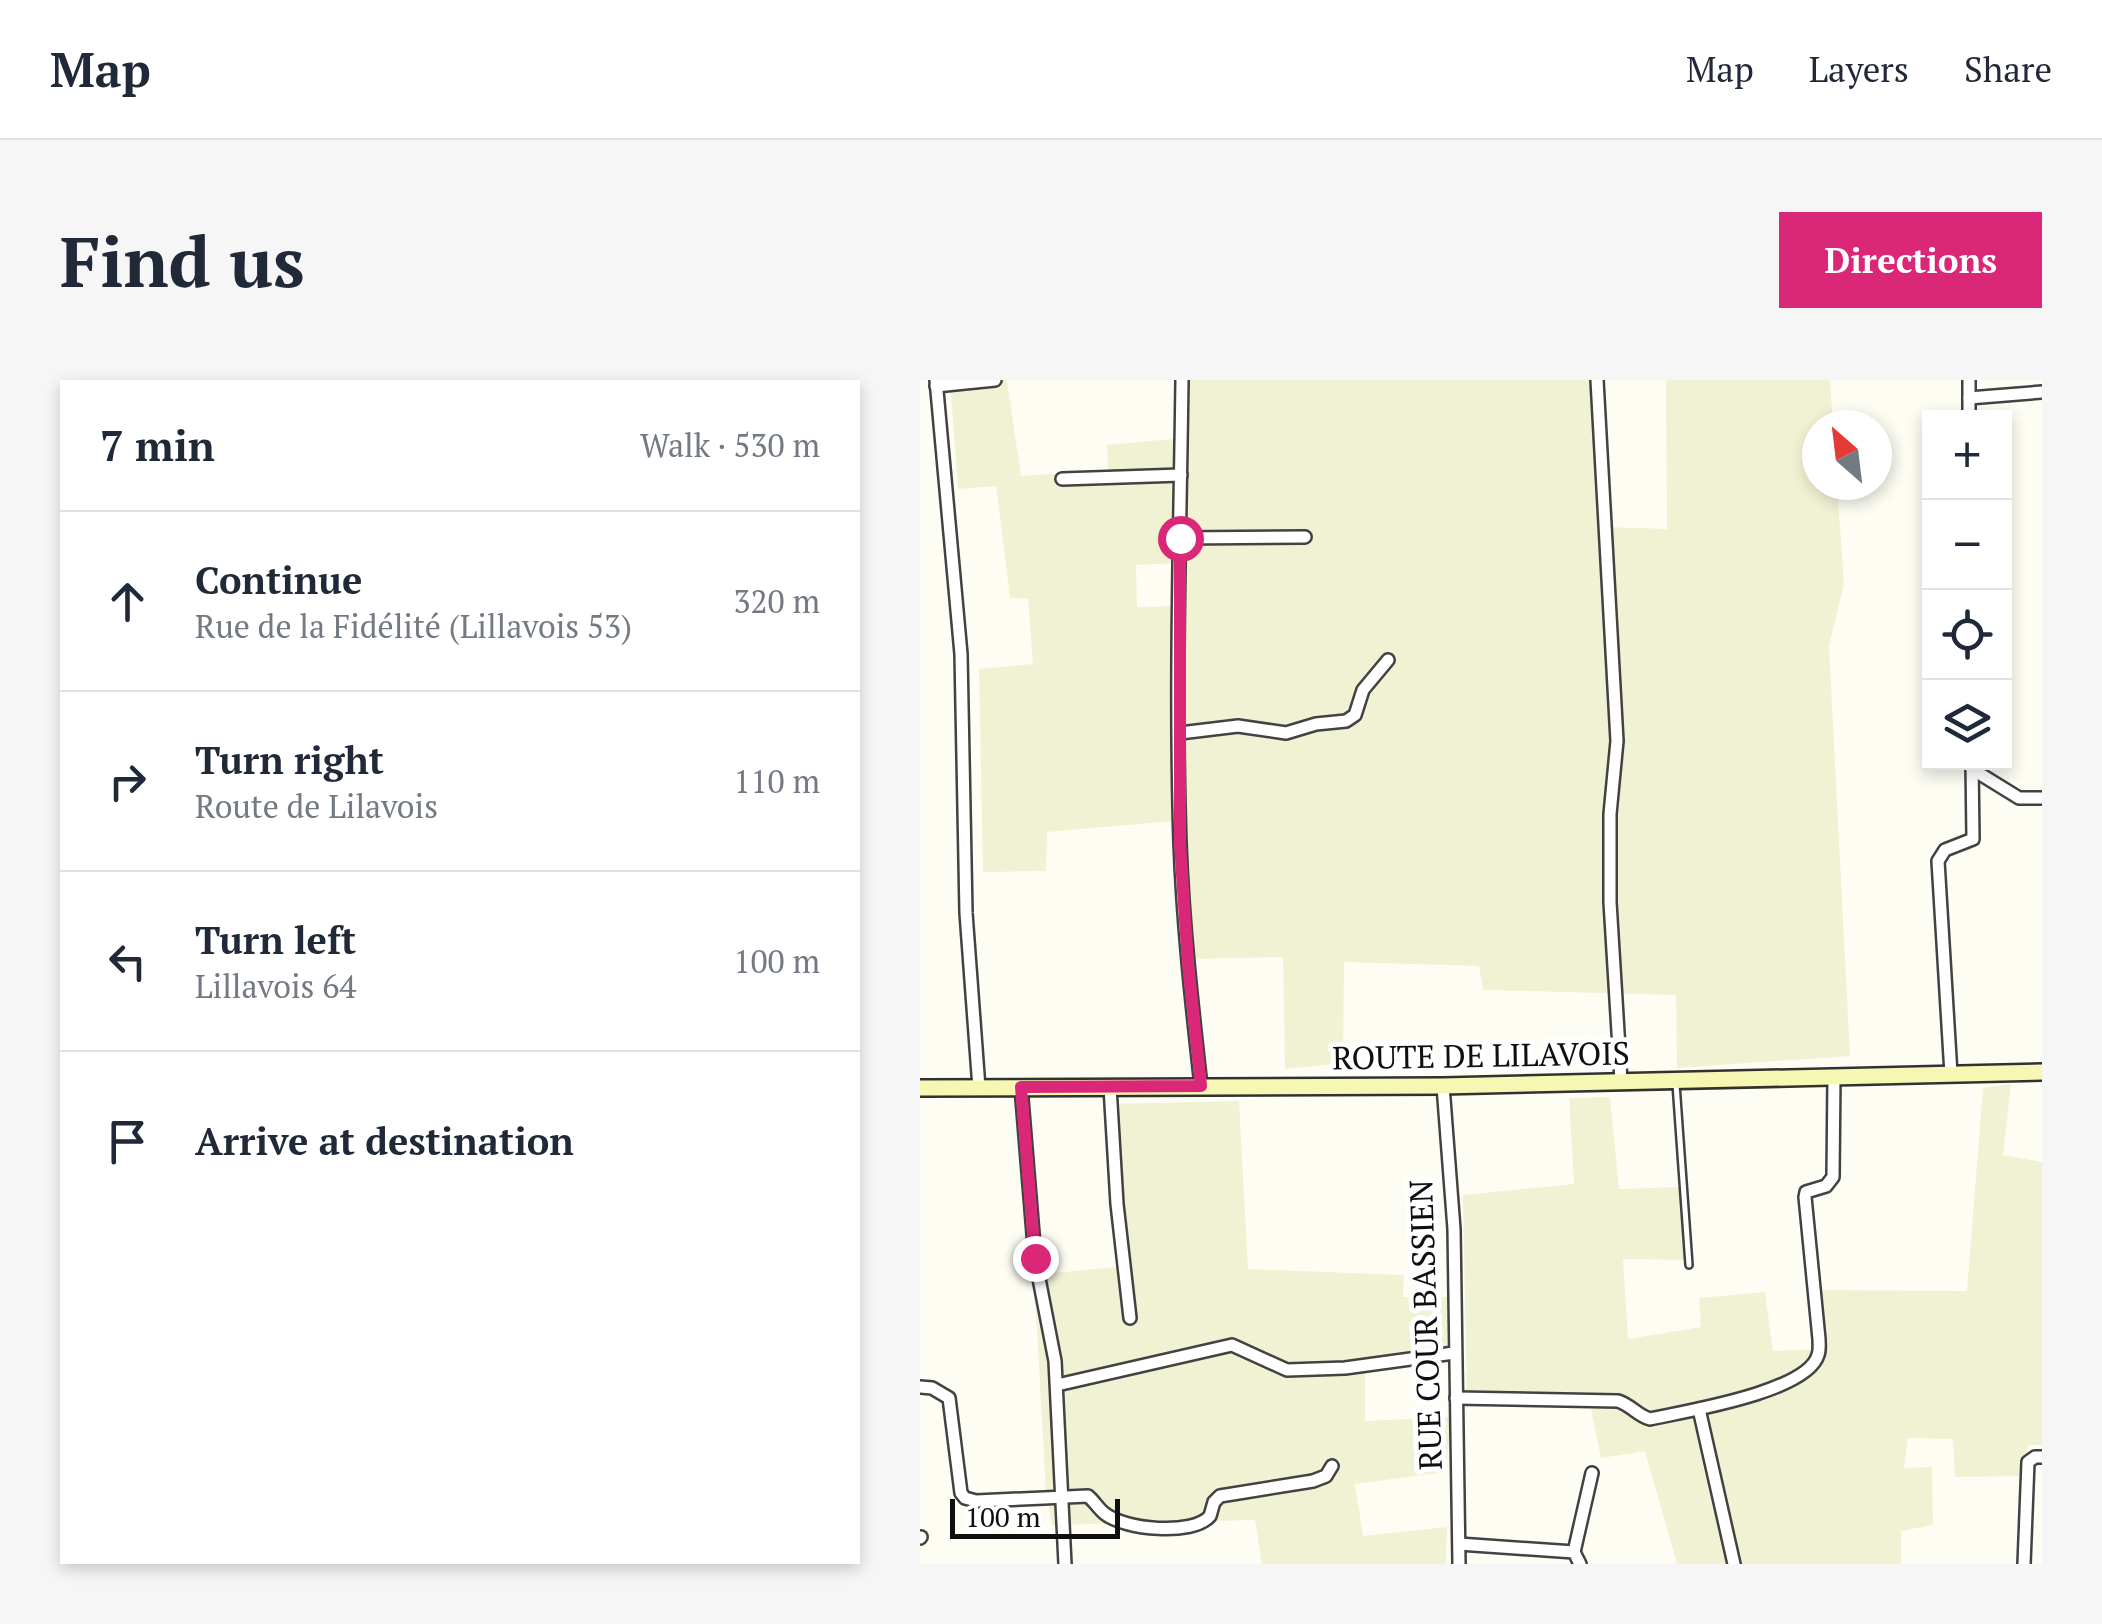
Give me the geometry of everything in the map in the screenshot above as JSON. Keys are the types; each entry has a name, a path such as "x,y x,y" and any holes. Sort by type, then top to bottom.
{"main road":[{"name":"ROUTE DE LILAVOIS","path":"920,1088 1443,1086 2042,1072"}],"street":[{"path":"979,1088 966,913 961,654 936,383 995,380"},
{"path":"1182,380 1180,844 1201,1086"},
{"path":"1596,380 1617,741 1610,814 1610,902 1622,1081"},
{"path":"1969,380 1969,410"},
{"path":"1968,398 2042,392"},
{"path":"1062,479 1181,476"},
{"path":"1180,538 1306,536"},
{"path":"1180,733 1238,726 1286,732 1346,722 1355,715 1363,690 1388,660"},
{"path":"1952,1074 1938,861 1945,850 1973,839 1972,770"},
{"path":"1978,770 2019,798 2042,798"},
{"path":"1456,1398 1618,1401 1650,1418 1698,1409 1794,1379 1818,1357 1805,1197 1806,1192 1826,1186 1833,1177 1834,1076"},
{"name":"RUE COUR BASSIEN","path":"1443,1086 1454,1229 1460,1564"},
{"path":"1021,1087 1035,1258 1057,1385 1065,1564"},
{"path":"1110,1087 1117,1204 1130,1318"},
{"path":"1057,1385 1232,1345 1286,1370 1345,1368 1454,1353"},
{"path":"920,1386 942,1392 952,1404 961,1492 965,1498 976,1501 1088,1496 1105,1514 1138,1529 1196,1526 1210,1516 1220,1496 1313,1481 1326,1476 1332,1466"},
{"path":"1698,1409 1734,1564"},
{"path":"2024,1564 2028,1462 2042,1457"},
{"path":"1459,1544 1577,1558 1592,1474"}],"lane":[{"path":"1676,1080 1689,1265"}],"green space":[{"path":"950,380 1007,380 1021,476 1108,470 1107,445 1183,438 1181,380 1598,380 1606,527 1667,529 1666,380 1830,380 1832,410 1802,410 1802,500 1838,500 1844,584 1829,646 1850,1056 1677,1068 1676,995 1483,990 1479,966 1344,962 1343,1063 1285,1069 1283,957 1190,959 1185,820 1047,832 1046,871 983,872 979,669 1033,664 1028,599 1010,598 996,486 958,489","holes":["1180,563 1180,606 1137,607 1136,565"]},
{"path":"2011,1084 2003,1155 2042,1162 2042,1445 2028,1445 2022,1476 1955,1477 1953,1439 1908,1438 1904,1468 1932,1467 1933,1525 1901,1531 1901,1564 1677,1564 1645,1451 1601,1458 1589,1399 1467,1407 1463,1195 1574,1184 1569,1098 1610,1097 1619,1189 1680,1187 1684,1260 1623,1259 1628,1339 1701,1327 1699,1298 1765,1292 1773,1351 1821,1349 1818,1290 1967,1291 1983,1088"},
{"path":"1239,1101 1248,1269 1404,1275 1403,1297 1450,1297 1448,1356 1365,1368 1365,1421 1451,1417 1446,1472 1355,1484 1363,1536 1447,1527 1446,1564 1262,1564 1255,1520 1052,1525 1046,1493 1034,1275 1125,1266 1111,1104"}],"route":[{"path":"1035,1258 1021,1087 1201,1086 1180,844 1180,538"}]}
